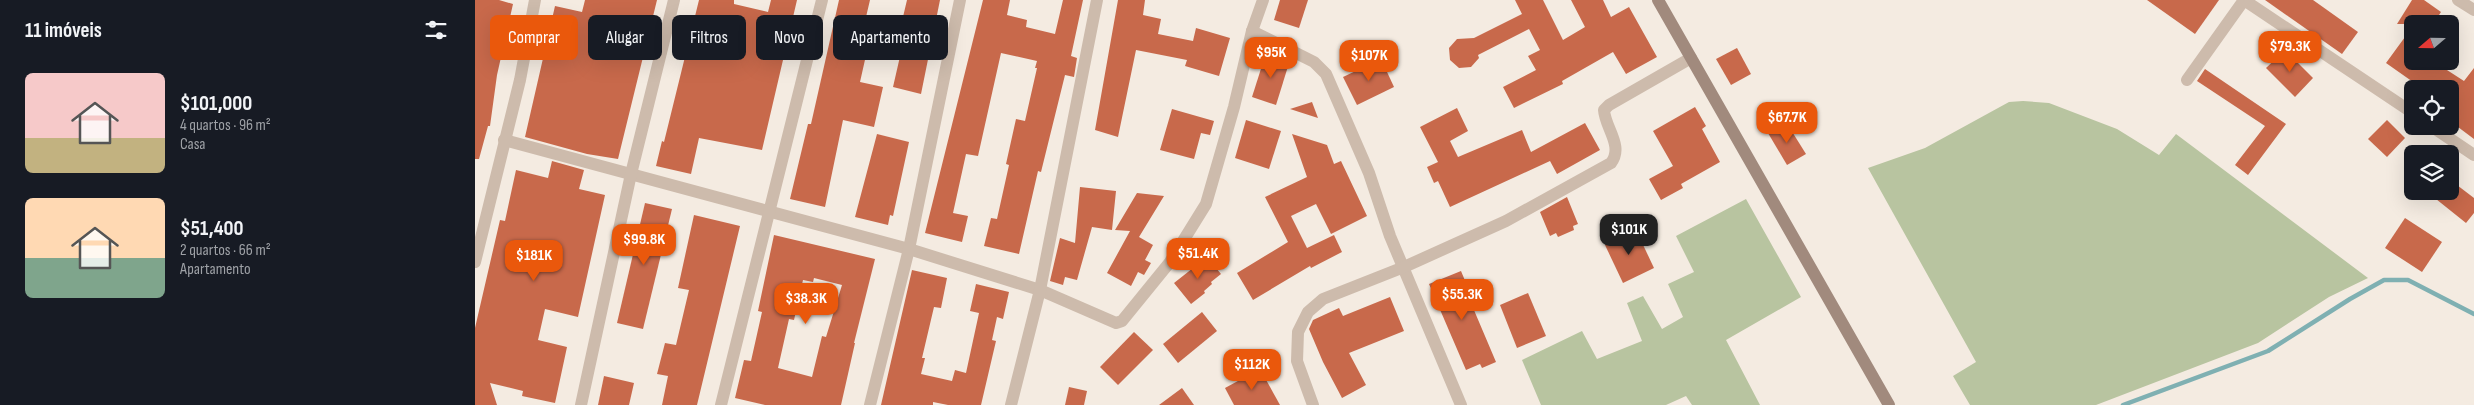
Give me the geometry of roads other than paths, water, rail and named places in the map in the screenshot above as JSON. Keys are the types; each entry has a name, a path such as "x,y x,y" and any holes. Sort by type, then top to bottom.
{"main road":[{"path":"1658,0 1889,405"}],"street":[{"path":"475,262 520,80 535,0"},
{"path":"581,405 631,174 674,0"},
{"path":"721,405 822,0"},
{"path":"870,405 909,249 959,0"},
{"path":"1011,405 1040,290 1097,0"},
{"path":"504,140 909,249 1040,290 1116,323 1122,321 1164,270 1206,204 1234,107 1252,31 1263,0"},
{"path":"2187,80 2244,0 2404,108"},
{"path":"2458,0 2474,10"},
{"path":"1252,31 1314,62 1326,74 1369,173 1390,236 1461,405"},
{"path":"1313,405 1297,361 1298,332 1308,312 1323,299 1404,267 1506,221 1611,163 1616,156 1617,150 1604,110 1691,58"},
{"path":"2444,135 2474,155"}],"waterway":[{"path":"2123,405 2268,351 2350,299 2384,280 2408,280 2474,314"}]}
